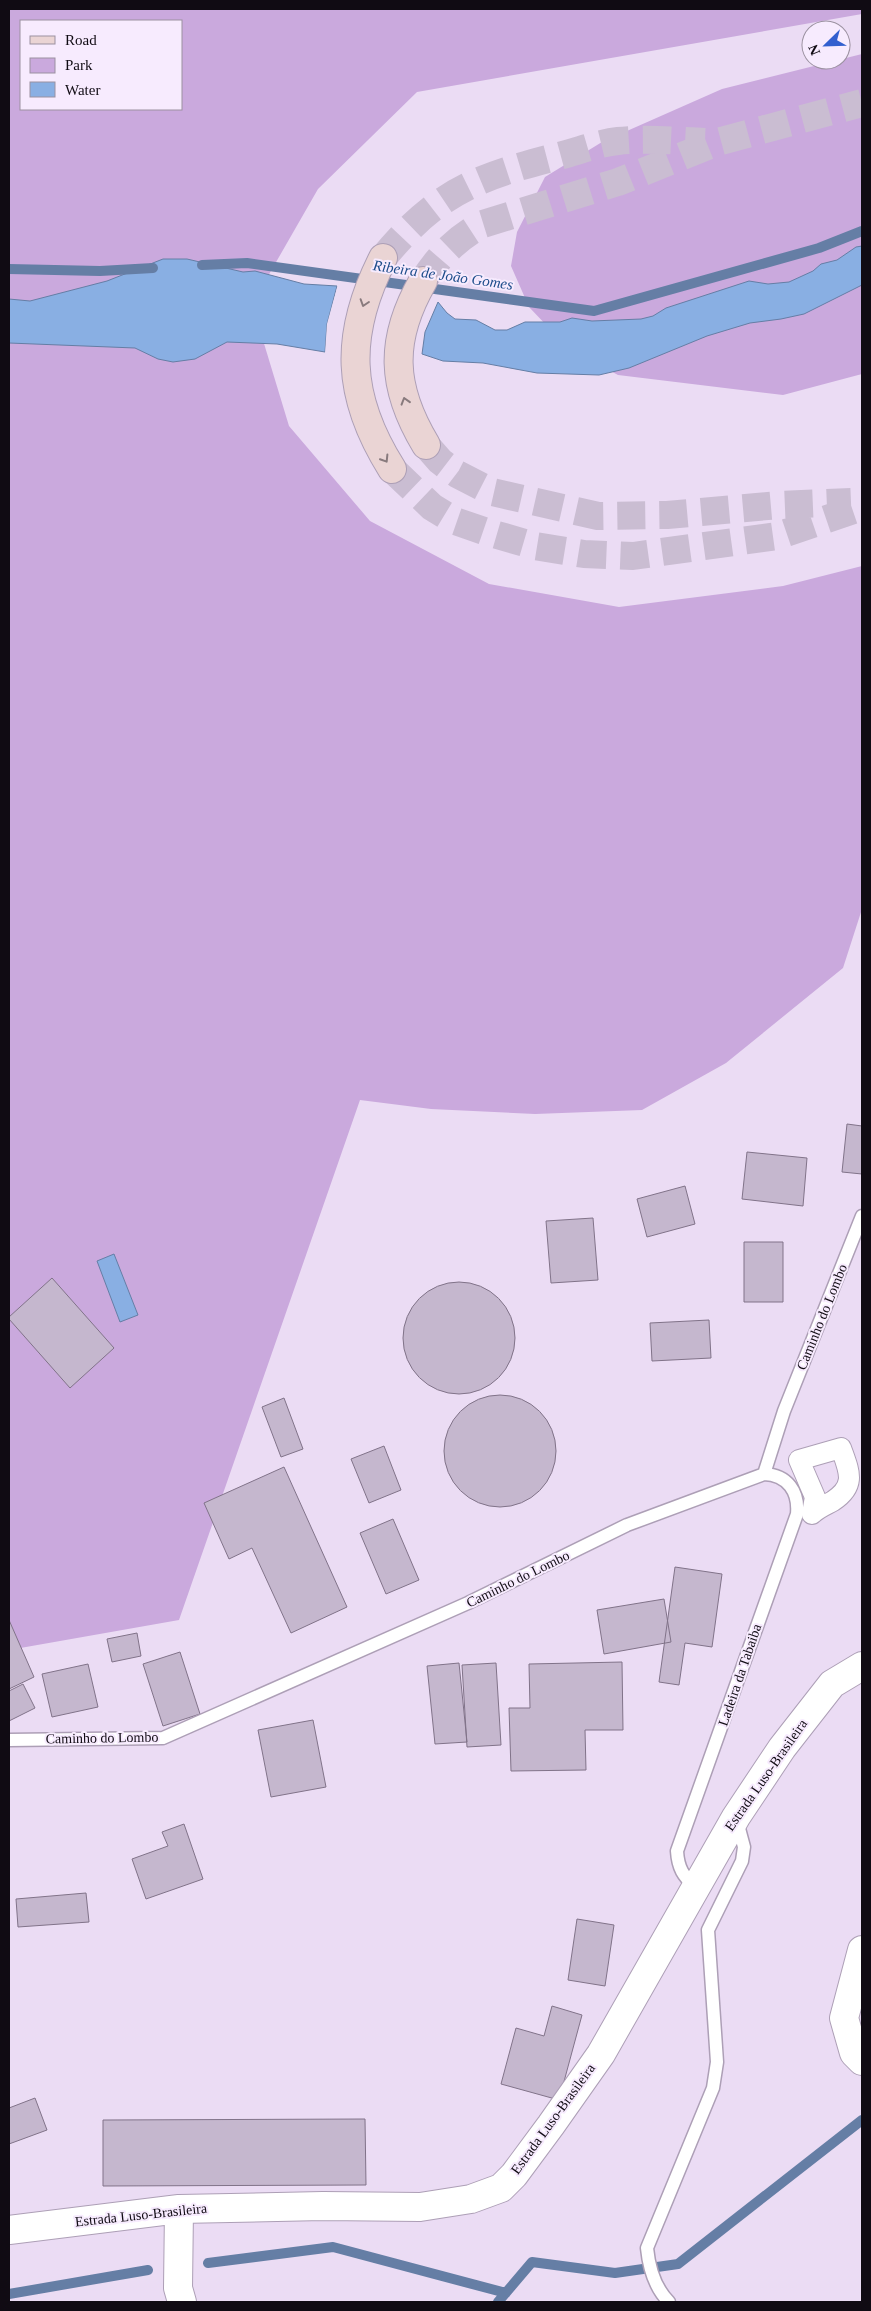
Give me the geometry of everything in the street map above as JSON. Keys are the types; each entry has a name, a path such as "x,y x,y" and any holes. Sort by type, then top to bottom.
{"main road":[{"path":"383,258 369,286 360,315 356,345 356,376 368,425 392,469"},
{"path":"423,281 411,301 403,323 399,346 399,369 403,396 412,421 426,445"}],"street":[{"name":"Estrada Luso-Brasileira","path":"9,2230 180,2209 323,2206 420,2207 470,2199 501,2188 551,2126 601,2054 736,1816 782,1748 832,1684 862,1666"},
{"path":"862,1950 844,2018 854,2054 862,2061"},
{"path":"180,2209 178,2288 182,2302"}],"lane":[{"name":"Caminho do Lombo","path":"9,1740 163,1738 468,1603 627,1525 764,1474 784,1411 862,1216"},
{"name":"Ladeira da Tabaiba","path":"696,1888 683,1876 678,1864 677,1851 797,1514 798,1500 792,1487 782,1478 764,1474"},
{"path":"669,2302 654,2281 649,2265 647,2248 713,2088 717,2062 708,1930 742,1861 744,1847 736,1816"}],"green space":[{"path":"9,9 862,9 862,14 828,20 801,20 801,25 417,92 318,189 252,304 289,426 370,521 489,584 619,607 783,586 862,566 862,909 843,968 726,1063 642,1110 535,1114 431,1109 360,1100 179,1620 9,1650"},
{"path":"862,54 862,374 783,395 618,375 569,349 529,307 511,266 517,232 545,177 602,142 722,89 801,69 851,70 851,57"}],"water":[{"path":"862,246 862,285 804,314 750,323 707,336 629,368 599,375 537,373 483,363 443,361 422,354 425,332 438,302 455,319 476,320 495,330 507,330 525,322 560,322 572,318 592,321 641,319 653,316 666,308 749,281 768,284 789,282 813,271 821,264 837,260 856,247"},
{"path":"163,259 187,259 243,272 255,271 304,284 337,286 327,324 325,352 277,344 227,342 195,359 173,362 158,359 135,348 9,343 9,299 30,301 107,281"},
{"path":"114,1254 138,1315 120,1322 97,1261"}],"pier":[{"path":"338,284 340,287 330,324 327,352 325,354 327,324"}],"building":[{"path":"847,1124 862,1126 862,1174 842,1172"},
{"path":"747,1152 807,1158 803,1206 742,1199"},
{"path":"685,1186 695,1224 647,1237 637,1199"},
{"path":"593,1218 598,1280 551,1283 546,1221"},
{"path":"744,1242 783,1242 783,1302 744,1302"},
{"path":"52,1278 114,1348 70,1388 9,1319"},
{"path":"459,1282 480,1286 499,1298 511,1317 515,1338 511,1359 499,1378 480,1390 459,1394 438,1390 419,1378 407,1359 403,1338 407,1317 419,1298 438,1286"},
{"path":"709,1320 711,1358 652,1361 650,1323"},
{"path":"500,1395 521,1399 540,1411 552,1430 556,1451 552,1472 540,1491 521,1503 500,1507 479,1503 460,1491 448,1472 444,1451 448,1430 460,1411 479,1399"},
{"path":"284,1398 303,1449 281,1457 262,1407"},
{"path":"384,1446 401,1490 369,1503 351,1459"},
{"path":"284,1467 347,1607 291,1633 252,1548 229,1559 204,1503"},
{"path":"393,1519 419,1580 386,1594 360,1533"},
{"path":"675,1567 722,1574 712,1647 685,1643 679,1685 659,1682"},
{"path":"664,1599 671,1642 604,1654 597,1610"},
{"path":"9,1620 34,1677 9,1689"},
{"path":"137,1633 141,1656 112,1662 107,1639"},
{"path":"180,1652 200,1714 163,1726 143,1664"},
{"path":"622,1662 623,1730 585,1730 586,1770 511,1771 509,1708 530,1708 529,1664"},
{"path":"459,1663 467,1742 435,1744 427,1666"},
{"path":"496,1663 501,1745 467,1747 462,1665"},
{"path":"88,1664 98,1707 52,1717 42,1674"},
{"path":"23,1684 35,1708 9,1721 9,1691"},
{"path":"313,1720 326,1787 271,1797 258,1730"},
{"path":"184,1824 203,1879 146,1899 132,1859 168,1846 162,1832"},
{"path":"86,1893 89,1922 18,1927 16,1899"},
{"path":"577,1919 614,1925 605,1986 568,1980"},
{"path":"552,2006 582,2015 559,2100 501,2084 516,2028 544,2036"},
{"path":"35,2098 47,2130 9,2144 9,2108"},
{"path":"365,2119 366,2185 103,2186 103,2120"}],"waterway":[{"name":"Ribeira de João Gomes","path":"202,265 247,263 594,311 819,248 862,231"},
{"name":"Ribeira de João Gomes","path":"9,269 100,271 153,268"},
{"path":"498,2302 532,2262 615,2273 678,2264 862,2120"},
{"path":"208,2263 333,2247 506,2293"},
{"path":"9,2294 148,2270"}],"tunnel":[{"path":"423,281 449,248 483,224 618,182 717,142 862,103"},
{"path":"383,258 403,235 442,202 461,190 505,171 611,142 629,140 705,142"},
{"path":"426,445 440,461 457,474 492,492 598,516 667,515 779,505 851,502"},
{"path":"392,469 432,507 455,521 535,546 584,554 633,556 777,536 862,507"}]}
